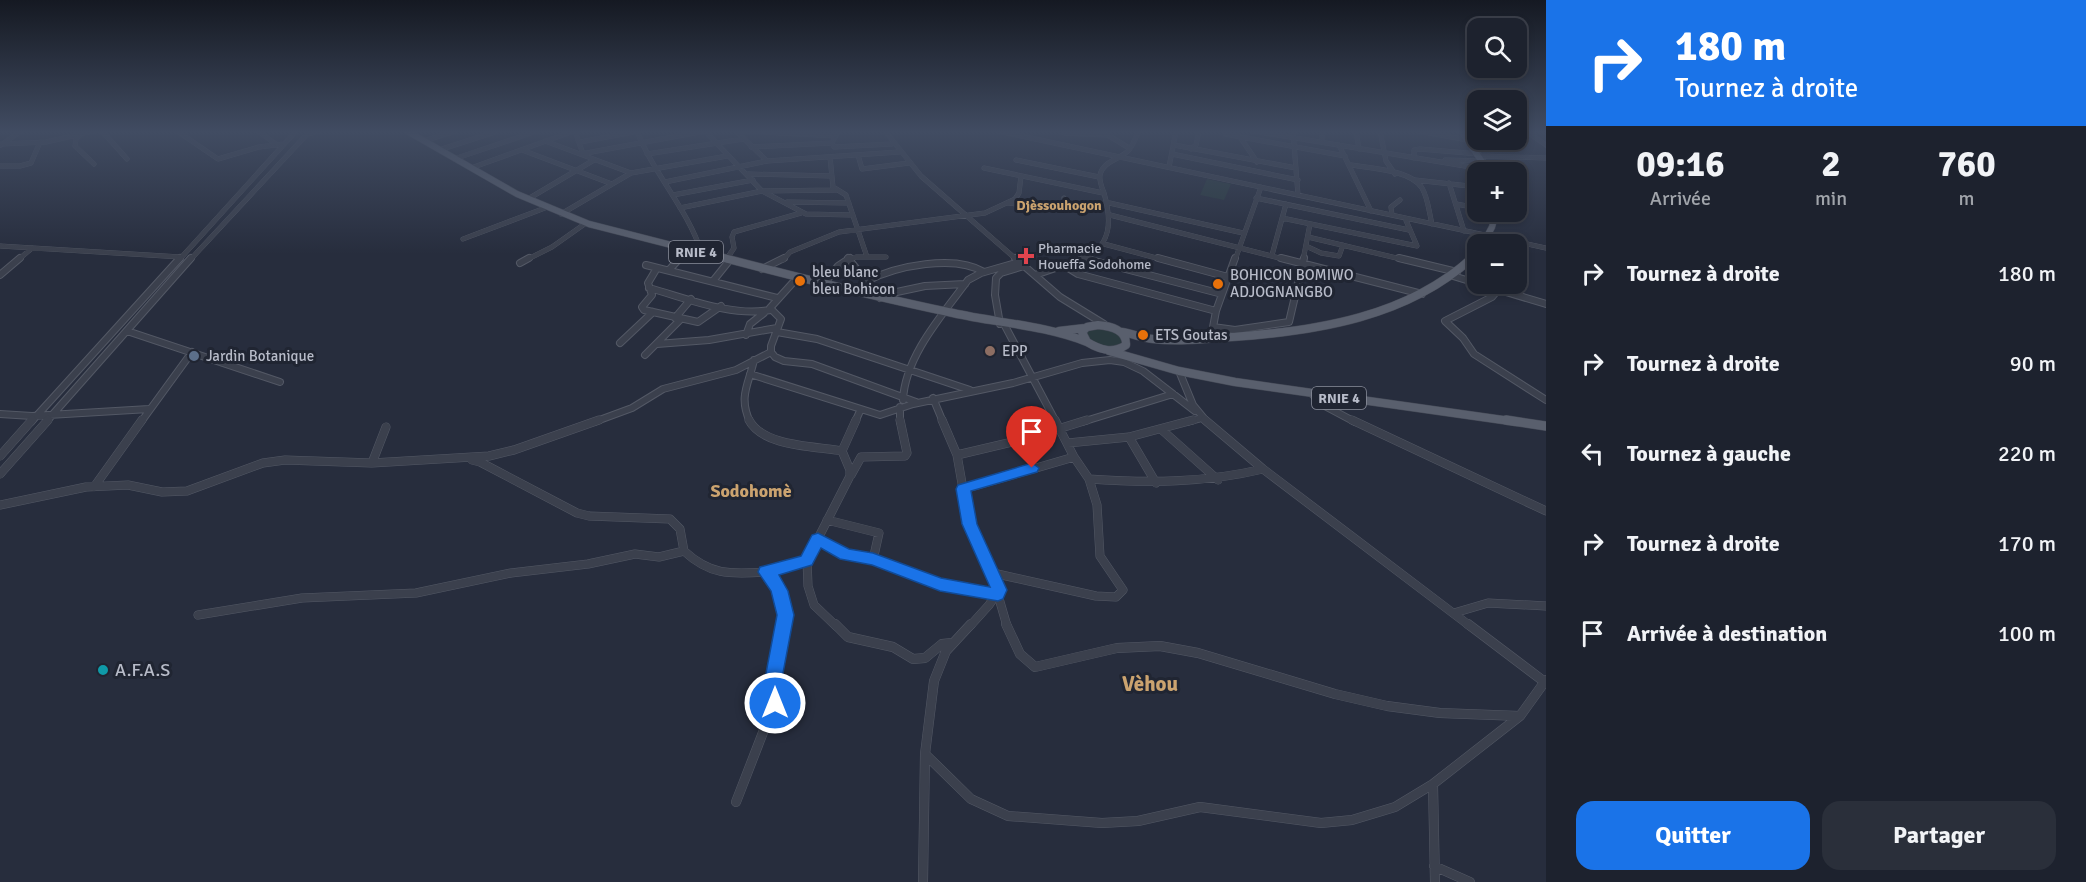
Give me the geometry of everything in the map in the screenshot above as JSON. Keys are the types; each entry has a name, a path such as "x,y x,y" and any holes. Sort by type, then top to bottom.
{"main road":[{"name":"RNIE 4","path":"479,172 546,208 586,223 702,254 945,313 1059,332 1109,351 1179,371 1312,394 1546,426"},
{"path":"1109,351 1152,339 1257,335 1328,324 1380,311 1422,294 1455,274 1467,263"},
{"name":"RNIE 4","path":"1059,332 1107,326 1122,332"},
{"path":"1086,328 1082,332 1086,342"},
{"path":"1122,332 1152,339"},
{"path":"1122,332 1127,341 1126,346 1135,358"}],"street":[{"path":"0,456 258,172"},
{"path":"0,474 271,172"},
{"path":"528,199 575,172"},
{"path":"580,172 612,184"},
{"path":"561,214 635,172"},
{"path":"658,172 696,236 702,254"},
{"path":"665,182 711,172"},
{"path":"832,172 836,190"},
{"path":"919,172 966,216 1081,314 1107,326"},
{"path":"1004,172 1103,193"},
{"path":"1075,172 1099,177"},
{"path":"1035,275 1087,259 1104,244 1108,235 1110,215 1099,177 1102,172"},
{"path":"1193,172 1479,234"},
{"path":"1260,172 1298,180"},
{"path":"1297,172 1298,195"},
{"path":"1353,172 1371,211"},
{"path":"1386,172 1415,180 1467,186"},
{"path":"748,174 832,176"},
{"path":"748,174 762,191 801,213"},
{"path":"762,269 771,263 783,260 788,253 839,232 985,213 1009,203 1019,193 1022,176"},
{"path":"673,195 753,180"},
{"path":"1415,180 1422,190 1432,224"},
{"path":"1449,183 1464,231"},
{"path":"1211,338 1216,312 1261,187"},
{"path":"680,208 762,191 836,190 844,193 849,203 867,257"},
{"path":"1009,203 1065,210 1068,206 1064,198"},
{"path":"1256,198 1409,230"},
{"path":"1392,215 1391,207 1400,201"},
{"path":"784,202 849,203"},
{"path":"1105,202 1243,233"},
{"path":"1272,255 1286,204"},
{"path":"1456,204 1467,206"},
{"path":"463,238 546,208"},
{"path":"713,281 734,248 732,237 734,232 801,213 822,216 853,215"},
{"path":"1110,215 1422,294"},
{"path":"1162,228 1173,217"},
{"path":"1282,218 1418,246 1409,230 1406,218"},
{"path":"520,263 552,247 586,223"},
{"path":"1213,327 1235,330 1289,322 1310,224"},
{"path":"1308,237 1343,244 1467,278"},
{"path":"1104,244 1228,277"},
{"path":"1306,246 1321,253 1339,256 1343,244"},
{"path":"1527,244 1546,248"},
{"path":"0,246 181,257"},
{"path":"0,275 32,248"},
{"path":"669,270 688,250"},
{"path":"824,284 840,262 848,258 886,257"},
{"path":"848,258 879,297 925,286 965,284"},
{"path":"1087,259 1222,294"},
{"path":"867,281 883,274 939,265 970,264 984,272"},
{"path":"952,643 942,644 920,660 913,659 893,647 862,642 843,634 814,605 808,586 807,560 861,457 874,456 893,459 905,456 907,444 899,418 903,396 902,387 909,371 965,284 973,276 984,272 1022,264"},
{"path":"993,573 1096,596 1112,597 1122,593 1122,585 1105,566 1100,556 1097,505 1089,479 1074,457 1002,324 995,295 996,278 1001,273 1022,264"},
{"path":"646,265 777,298"},
{"path":"1065,266 1078,274 1216,312"},
{"path":"657,268 648,283 652,297 642,307 653,312 698,322 721,306"},
{"path":"746,335 752,322 767,311 798,278"},
{"path":"0,505 75,489 128,485 153,491 181,492 274,461 372,463 489,456 514,450 632,408 663,389 736,370 771,352 781,318 767,311 721,306 649,288"},
{"path":"1495,294 1444,321 1463,338 1474,354 1546,400"},
{"path":"1512,294 1546,304"},
{"path":"645,355 657,344 691,299"},
{"path":"620,343 653,312"},
{"path":"1081,314 1086,328"},
{"path":"657,344 709,340 777,330 818,339 974,391"},
{"path":"127,331 280,382"},
{"path":"94,488 192,352"},
{"path":"771,352 781,360 812,364 916,402"},
{"path":"754,360 745,385 744,402 746,413 759,435 770,439 842,451"},
{"path":"750,374 860,411 880,415 901,406 933,398 974,391 1088,363 1119,361 1139,369 1173,394 1263,469 1546,682 1520,716 1433,784 1395,807 1352,820 1321,823 1200,807 1138,821 1102,823 1008,816 968,799 925,754"},
{"path":"1179,371 1199,415"},
{"path":"1186,387 1196,374"},
{"path":"957,455 1060,429 1173,394"},
{"path":"1312,394 1323,405 1347,418 1546,511"},
{"path":"933,398 957,455 969,524 993,573 1012,638 1028,664 1035,667 1136,645 1158,646 1186,650 1311,688 1373,703 1472,717 1520,716"},
{"path":"0,414 36,416 149,409"},
{"path":"850,476 850,470 842,451 860,411"},
{"path":"1068,443 1129,437 1162,430 1199,415"},
{"path":"372,463 386,427"},
{"path":"1162,430 1218,480"},
{"path":"1129,437 1156,483"},
{"path":"964,489 1074,457"},
{"path":"457,458 480,462 577,513 670,519 678,523 682,531 684,551 701,566 718,573 730,575 766,572 807,560"},
{"path":"1089,479 1156,483 1218,480 1263,469"},
{"path":"827,520 879,533 873,560"},
{"path":"818,539 846,555 873,560 940,584 998,595"},
{"path":"198,615 302,598 416,593 512,573 588,564 635,554 659,557 684,551"},
{"path":"736,802 776,699 774,673 786,615 780,591 772,576 766,572"},
{"path":"923,882 925,754 934,681 946,651 998,595"},
{"path":"1454,613 1488,603 1546,606"},
{"path":"1433,784 1435,882"},
{"path":"1434,866 1470,882"}],"shaded area":[{"path":"1207,179 1231,184 1224,200 1200,195"},
{"path":"1099,327 1119,333 1123,343 1111,348 1091,342 1087,332"}],"place":[{"name":"Pharmacie Houeffa Sodohome","path":"1026,256"},
{"name":"bleu blanc bleu Bohicon","path":"800,281"},
{"name":"BOHICON BOMIWO ADJOGNANGBO","path":"1218,284"},
{"name":"ETS Goutas","path":"1143,335"},
{"name":"EPP","path":"990,351"},
{"name":"Jardin Botanique","path":"194,356"},
{"name":"A.F.A.S","path":"103,670"}],"district":[{"name":"Djèssouhogon","path":"1059,205"},
{"name":"Sodohomè","path":"751,491"},
{"name":"Vèhou","path":"1150,684"}],"route":[{"path":"775,703 774,673 786,615 780,591 772,576 766,572 783,569 807,560 818,539 846,555 873,560 940,584 998,595 999,590 993,573 969,524 964,489 990,479 1032,468"}]}
